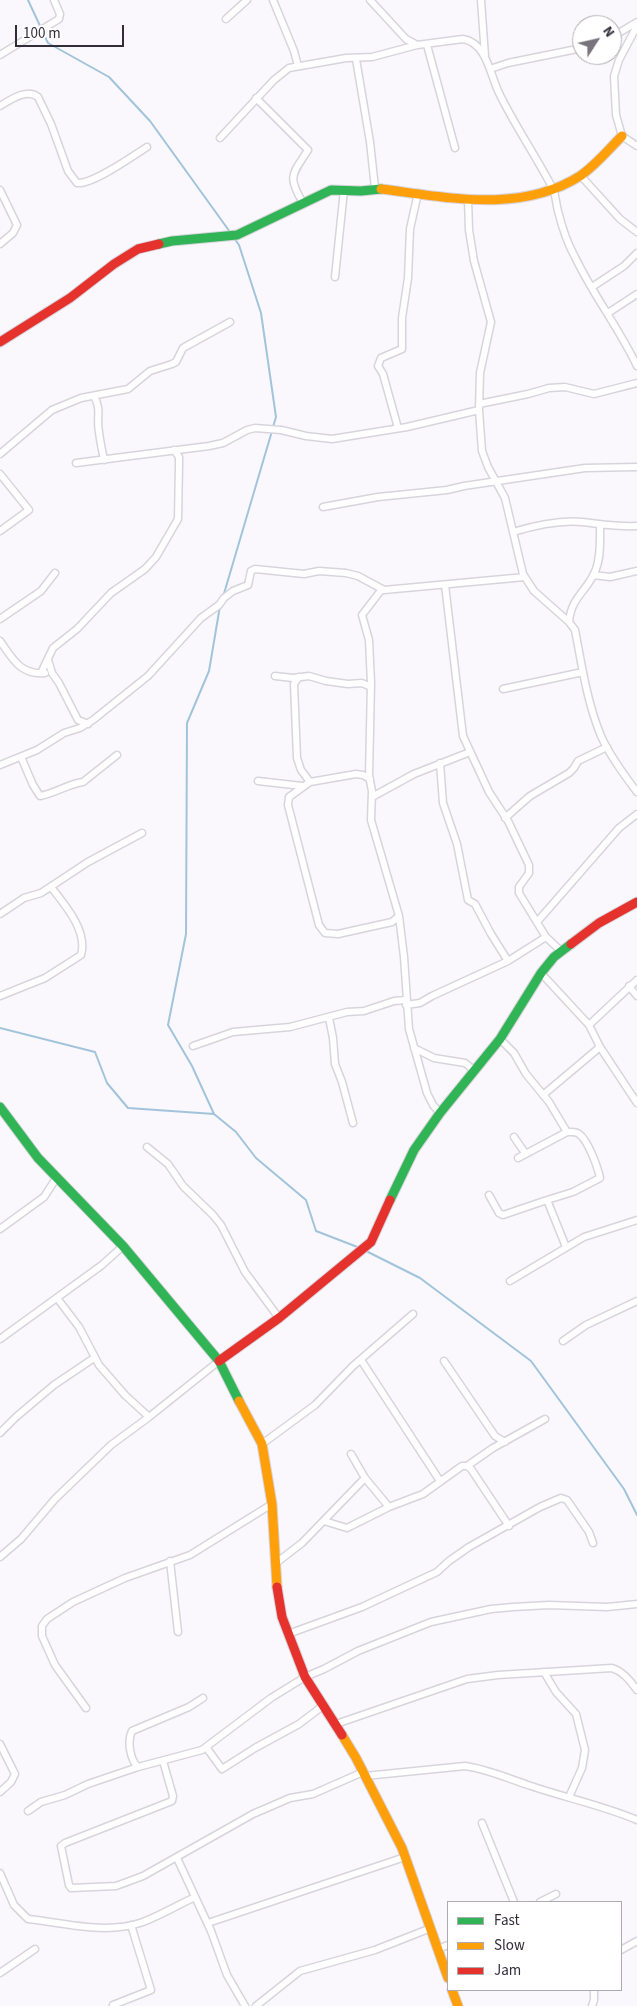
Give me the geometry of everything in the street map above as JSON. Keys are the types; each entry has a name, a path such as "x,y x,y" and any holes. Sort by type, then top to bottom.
{"street":[{"path":"0,55 59,19 60,14 54,0"},
{"path":"226,19 247,0"},
{"path":"273,0 294,51 298,66"},
{"path":"370,0 406,39 417,45"},
{"path":"481,0 485,58"},
{"path":"622,31 637,22"},
{"path":"637,26 619,60 614,76 616,115 622,136 637,146"},
{"path":"220,138 256,98 289,68 346,58 372,57 417,45 427,45 463,38 469,40 477,46 485,58 494,83 513,121 554,191 566,238 575,258 637,366"},
{"path":"406,39 406,49"},
{"path":"427,45 455,148"},
{"path":"490,69 508,63 572,50"},
{"path":"356,59 370,142 375,188"},
{"path":"0,106 26,94 35,94 38,97 51,124 68,171 77,183 83,184 147,146"},
{"path":"256,98 308,150 292,173 293,187 303,203"},
{"path":"0,342 70,298 114,264 138,249 172,241 226,237 246,232 331,190 361,191 375,188 468,198 520,198 554,191 581,176 622,136"},
{"path":"581,176 620,219 637,232"},
{"path":"0,190 17,225 13,233 0,244"},
{"path":"335,277 344,190"},
{"path":"398,428 383,374 378,366 380,358 402,349 402,318 408,278 410,229 418,193"},
{"path":"468,198 469,230 474,260 491,322 481,363 479,407 482,451 505,498 523,574 534,591 569,622 574,630 586,692 601,736 637,792"},
{"path":"592,287 624,266 637,253"},
{"path":"608,313 637,294"},
{"path":"0,454 52,410 81,398 128,389 150,371 176,362 183,348 230,322"},
{"path":"76,463 223,443 254,428 281,430 332,439 398,428 549,388 565,387 594,394 637,383"},
{"path":"94,396 99,405 98,431 104,460"},
{"path":"41,673 53,648 77,629 111,593 144,570 156,557 178,519 179,458 174,450"},
{"path":"323,507 378,497 447,490 600,466 637,467"},
{"path":"0,474 28,510 0,531"},
{"path":"513,532 532,526 572,522 637,526"},
{"path":"569,622 570,611 593,575 598,558 600,525"},
{"path":"0,764 37,750 64,732 88,724 148,676 201,618 219,605 224,598 233,591 248,585 251,571 255,569 304,574 319,571 346,573 358,576 382,589 525,577"},
{"path":"593,575 610,578 637,571"},
{"path":"0,619 41,591 56,573"},
{"path":"445,585 463,736 489,792 505,818 530,869 518,890 546,937 561,951"},
{"path":"382,589 362,615 369,640 371,687 370,779 374,794 372,829 399,916 409,1029 427,1093 433,1106 440,1113"},
{"path":"0,641 24,669 34,674 52,674"},
{"path":"48,660 52,674 60,682 78,720 88,724"},
{"path":"503,689 583,672"},
{"path":"275,676 309,676 348,684 362,683 371,687"},
{"path":"299,677 294,684 298,758 301,770 310,782"},
{"path":"74,730 78,720"},
{"path":"505,818 530,796 569,773 578,761 607,747"},
{"path":"374,794 414,774 470,752"},
{"path":"21,757 40,796 53,794 76,782 83,782 117,756"},
{"path":"440,763 443,803 456,844 468,900 476,904 491,934 508,960"},
{"path":"370,779 356,774 310,782 289,797 288,805 319,925 322,930 325,933 338,934 392,922 399,916"},
{"path":"258,781 302,786"},
{"path":"537,922 619,828 637,814"},
{"path":"0,914 24,898 41,893 88,862 142,833"},
{"path":"0,996 45,978 81,955 82,949 76,922 51,887"},
{"path":"0,1557 21,1539 55,1499 111,1445 219,1361 279,1318 372,1242 404,1168 440,1113 500,1039 541,973 561,951 599,923 637,902"},
{"path":"392,922 400,926"},
{"path":"193,1046 233,1032 290,1027 394,1001 420,1003 508,960 546,937"},
{"path":"541,973 589,1025 600,1047 637,1103"},
{"path":"589,1025 637,980"},
{"path":"629,986 637,996"},
{"path":"329,1018 334,1038 335,1064 353,1123"},
{"path":"500,1039 514,1053 526,1074 568,1132"},
{"path":"543,1095 600,1047"},
{"path":"414,1048 434,1058 465,1063 475,1071"},
{"path":"0,1108 38,1158 123,1246 219,1361 262,1444 272,1504 277,1589 282,1617 305,1676 336,1724 364,1774 405,1856 447,1975"},
{"path":"489,1195 499,1214 502,1215 573,1192 600,1178 596,1163 582,1136 575,1132 568,1132 525,1152 518,1158"},
{"path":"514,1137 525,1152"},
{"path":"147,1147 168,1164 182,1186 213,1214 221,1225 246,1272 279,1318"},
{"path":"0,1229 44,1197 57,1177"},
{"path":"547,1200 566,1247"},
{"path":"510,1281 584,1237 637,1220"},
{"path":"0,1339 102,1265 123,1246"},
{"path":"57,1298 79,1327 90,1346 94,1358 125,1395 149,1417"},
{"path":"563,1341 586,1325 637,1301"},
{"path":"262,1444 315,1405 361,1360 413,1314"},
{"path":"0,1433 16,1416 54,1385 94,1358"},
{"path":"361,1360 440,1481"},
{"path":"444,1361 495,1436 505,1442"},
{"path":"324,1521 347,1528 389,1507 415,1499 462,1466 467,1466 493,1448 545,1419"},
{"path":"351,1454 365,1478 389,1507"},
{"path":"467,1466 509,1526"},
{"path":"276,1563 302,1543 365,1478"},
{"path":"288,1634 362,1606 437,1572 464,1551 540,1507 561,1498 567,1500 589,1532 593,1543"},
{"path":"86,1708 55,1665 42,1636 42,1626 50,1616 73,1602 141,1571 190,1555 272,1504"},
{"path":"170,1561 178,1632"},
{"path":"28,1811 41,1802 138,1767 192,1754 206,1747 270,1698 305,1676 324,1669 358,1651 431,1622 491,1609 548,1605 607,1607 637,1604"},
{"path":"336,1724 467,1679 498,1675 612,1668 620,1670 637,1690"},
{"path":"544,1672 556,1692 576,1714 584,1750 582,1768 569,1797"},
{"path":"138,1767 132,1758 129,1736 132,1732 189,1707 203,1698"},
{"path":"206,1747 222,1769 254,1748 299,1724 324,1705"},
{"path":"0,1744 15,1774 11,1782 0,1792"},
{"path":"163,1761 173,1796 172,1801 61,1846 69,1886 77,1889 116,1886 143,1876 253,1814 290,1798 313,1794 364,1774 465,1766 481,1768 532,1787 606,1807 637,1820"},
{"path":"482,1823 514,1901"},
{"path":"208,1923 405,1856"},
{"path":"177,1858 208,1923 227,1975 245,2006"},
{"path":"0,1873 14,1905 28,1919 106,1928 131,1925 143,1922 195,1897"},
{"path":"542,1901 556,1894"},
{"path":"113,2004 151,1990 131,1925"},
{"path":"256,2006 264,2004 300,1971 375,1950 430,1928"},
{"path":"622,1949 637,1941"},
{"path":"438,1949 447,1946"},
{"path":"0,1973 35,1949"},
{"path":"452,1991 458,2006"},
{"path":"592,2006 594,1991"}],"waterway":[{"path":"28,0 48,43 109,77 150,121 230,232"},
{"path":"234,238 239,245 261,313 276,417 273,427"},
{"path":"223,597 272,431"},
{"path":"220,606 209,671 187,723 186,934 168,1025 192,1066 214,1114 236,1132 256,1158 306,1200 316,1231 360,1248"},
{"path":"0,1028 95,1052 107,1083 128,1108 214,1114"},
{"path":"364,1250 420,1278 531,1361 624,1489 637,1515"}],"traffic: fast":[{"path":"159,244 237,235 331,190 361,191 381,189"},
{"path":"390,1200 414,1150 440,1113 500,1039 541,973 554,957 571,944"},
{"path":"0,1107 38,1158 123,1246 219,1361 239,1401"}],"traffic: slow":[{"path":"381,189 431,196 482,200 508,199 533,195 557,188 580,176 597,162 622,136"},
{"path":"239,1401 262,1444 272,1504 277,1587"},
{"path":"342,1735 356,1758 402,1848 447,1975"},
{"path":"452,1991 458,2006"}],"traffic: jam":[{"path":"0,342 70,298 114,264 138,249 159,244"},
{"path":"571,944 599,923 637,902"},
{"path":"219,1361 279,1318 371,1242 390,1200"},
{"path":"277,1587 282,1617 305,1677 342,1735"}]}
